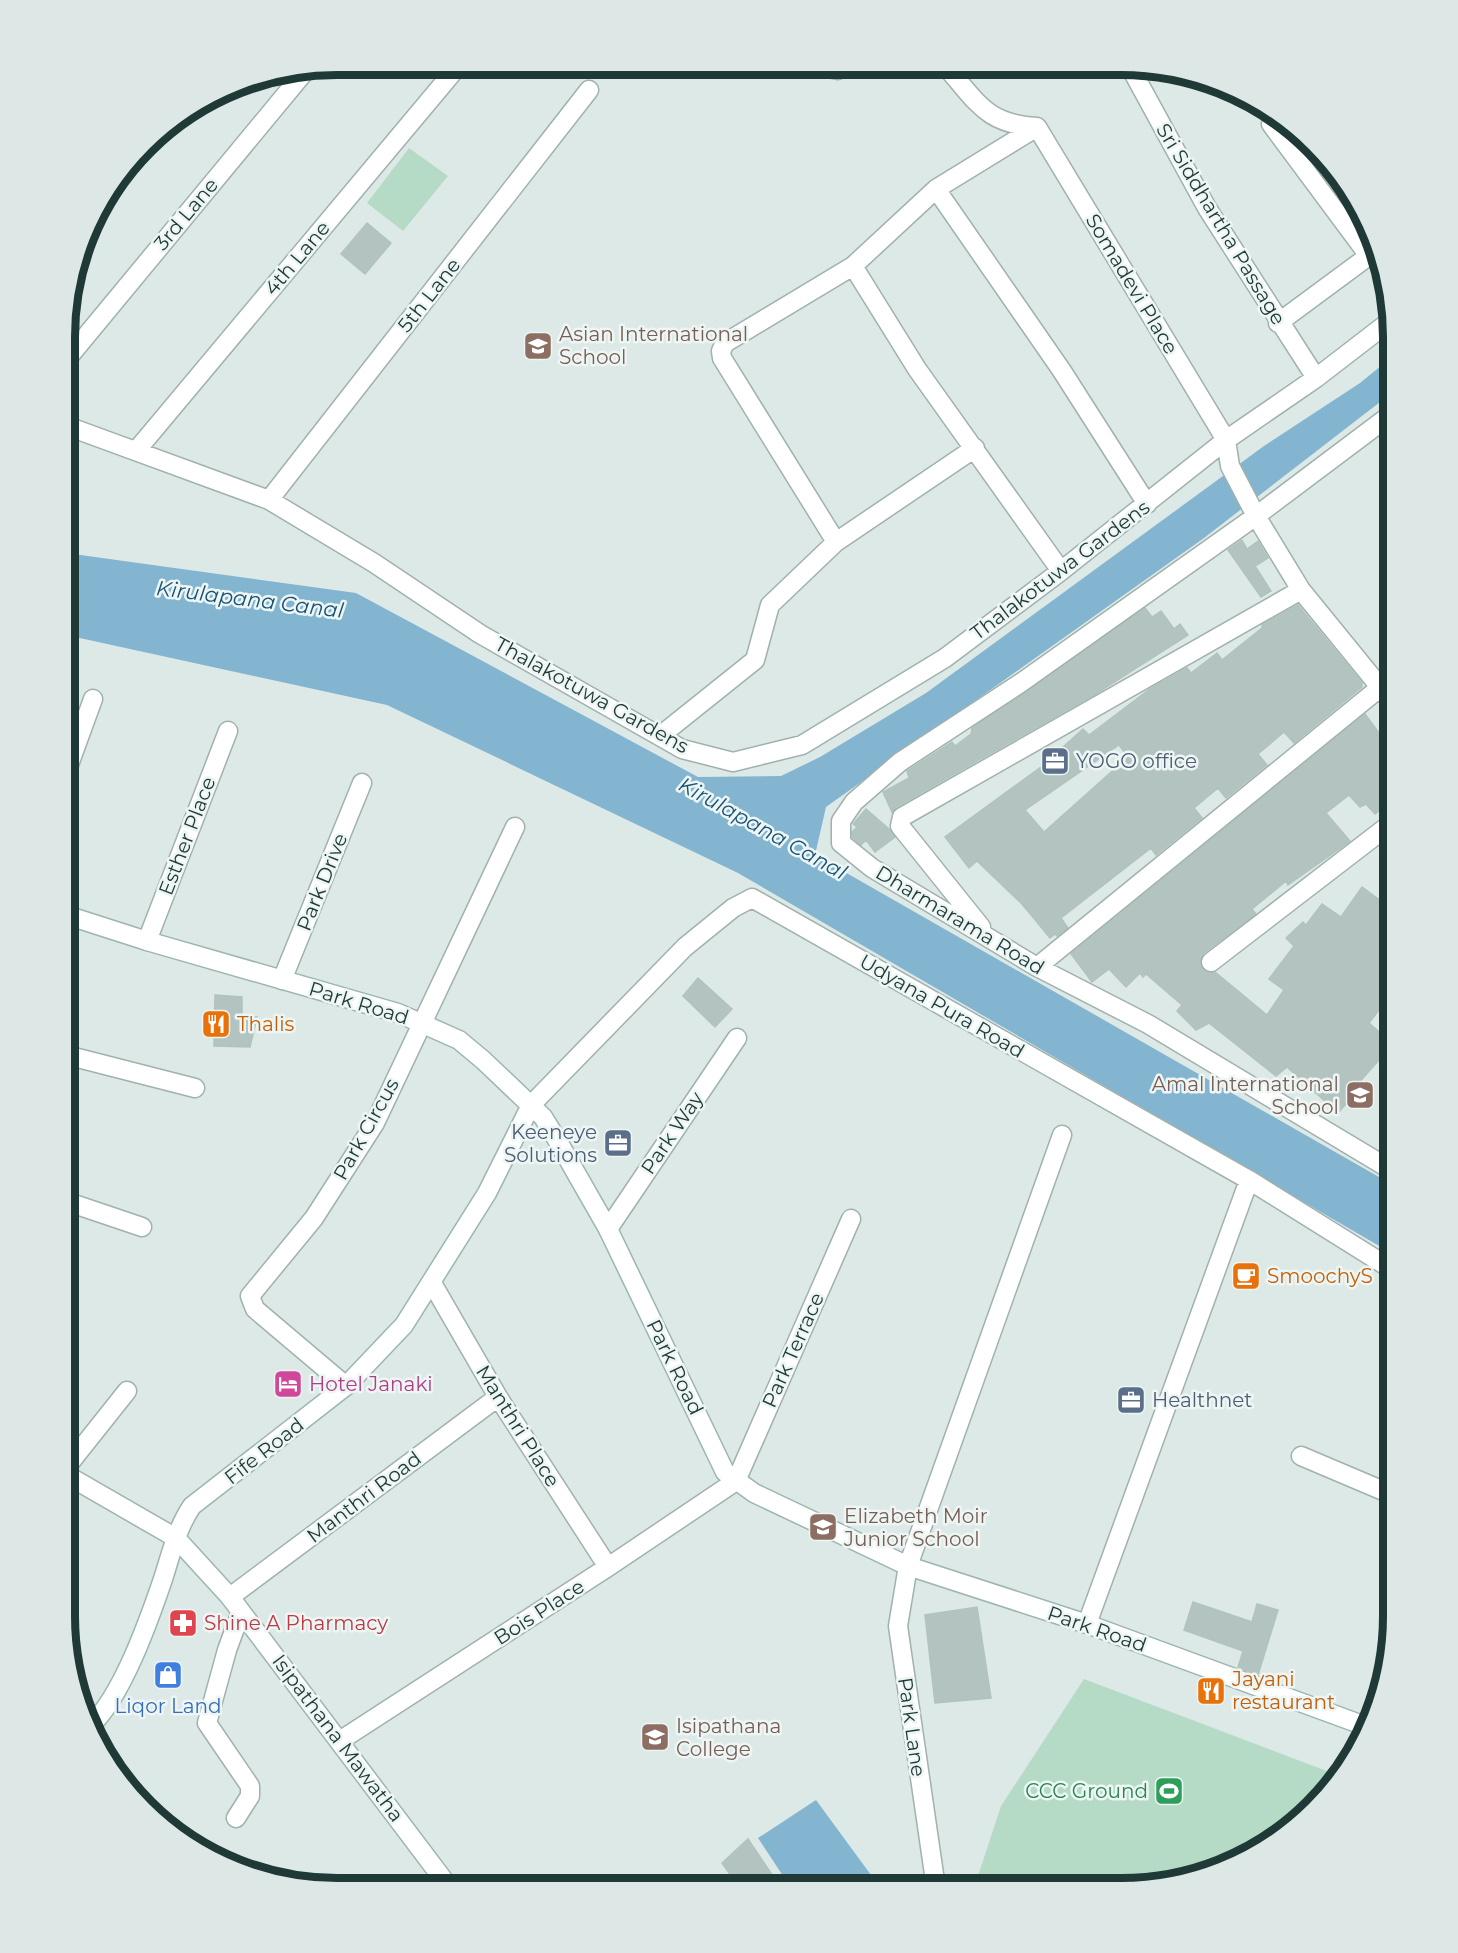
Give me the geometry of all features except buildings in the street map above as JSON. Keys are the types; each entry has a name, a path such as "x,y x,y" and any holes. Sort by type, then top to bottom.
{"street":[{"name":"4th Lane","path":"136,451 451,75"},
{"path":"953,75 992,117 1014,126 1037,128"},
{"name":"Sri Siddhartha Passage","path":"1135,76 1207,208 1278,323 1316,378"},
{"name":"3rd Lane","path":"75,349 300,77"},
{"name":"5th Lane","path":"269,500 588,90"},
{"path":"1271,124 1368,250"},
{"path":"836,542 722,358 721,351 725,344 854,266 936,189 1037,128"},
{"name":"Somadevi Place","path":"1037,128 1226,440"},
{"path":"936,189 1062,371 1147,504"},
{"path":"1278,323 1370,255"},
{"path":"854,266 917,369 1061,571"},
{"name":"Thalakotuwa Gardens","path":"75,429 269,500 374,563 480,634 682,749 733,762 802,745 945,658 1061,571 1226,440 1316,378 1382,327"},
{"path":"1256,516 1383,421"},
{"path":"1037,967 1382,686 1302,590 1256,516 1230,466 1226,440"},
{"path":"660,736 755,660 770,605 836,542 975,448"},
{"name":"Dharmarama Road","path":"1256,516 1022,682 900,762 854,802 841,821 841,843 872,868 1037,967 1148,1024 1383,1165"},
{"path":"989,938 900,826 902,817 1302,590"},
{"path":"75,748 93,699"},
{"name":"Esther Place","path":"147,941 228,731"},
{"name":"Park Drive","path":"282,980 362,783"},
{"name":"Park Circus","path":"346,1386 255,1309 250,1296 314,1218 375,1123 515,826"},
{"path":"1211,962 1383,830"},
{"name":"Udyana Pura Road","path":"531,1105 685,947 733,908 752,898 1249,1180 1383,1264"},
{"name":"Park Road","path":"75,923 147,941 421,1022 459,1040 531,1105 548,1124 608,1228 724,1472 754,1493 819,1526 908,1566 1087,1624 1360,1724"},
{"name":"Park Way","path":"608,1228 737,1038"},
{"path":"75,1057 195,1088"},
{"name":"Fife Road","path":"96,1719 112,1699 155,1602 182,1521 192,1506 346,1386 404,1324 488,1193 531,1105"},
{"name":"Park Lane","path":"935,1878 898,1626 908,1566 1062,1135"},
{"path":"1087,1624 1249,1180"},
{"path":"75,1204 142,1227"},
{"name":"Park Terrace","path":"736,1481 851,1219"},
{"name":"Manthri Place","path":"432,1283 498,1397 608,1567"},
{"path":"75,1456 127,1391"},
{"name":"Manthri Road","path":"236,1605 498,1397"},
{"path":"1300,1456 1383,1491"},
{"name":"Isipathana Mawatha","path":"75,1480 176,1538 236,1605 341,1740 442,1878"},
{"name":"Bois Place","path":"341,1740 736,1481"},
{"path":"236,1605 227,1650 207,1723 250,1786 250,1796 236,1818"}],"green space":[{"path":"409,148 448,176 403,231 367,203"},
{"name":"CCC Ground","path":"1084,1679 1331,1773 1294,1813 1252,1843 1205,1864 1156,1876 977,1878 1001,1806"}],"water":[{"name":"Kirulapana Canal","path":"1383,364 1383,400 1204,538 826,807 815,855 1383,1179 1383,1248 738,873 387,705 75,637 75,554 356,593 698,777 781,776 820,757 926,693 1264,446 1360,383"},
{"path":"816,1800 871,1875 867,1878 784,1878 758,1838"}],"place":[{"name":"Asian International School","path":"538,346"},
{"name":"YOGO office","path":"1055,761"},
{"name":"Thalis","path":"216,1024"},
{"name":"Amal International School","path":"1360,1095"},
{"name":"Keeneye Solutions","path":"618,1143"},
{"name":"SmoochyS","path":"1246,1276"},
{"name":"Hotel Janaki","path":"288,1384"},
{"name":"Healthnet","path":"1131,1400"},
{"name":"Elizabeth Moir Junior School","path":"823,1527"},
{"name":"Shine A Pharmacy","path":"183,1623"},
{"name":"Liqor Land","path":"168,1675"},
{"name":"Jayani restaurant","path":"1211,1691"},
{"name":"Isipathana College","path":"655,1737"},
{"name":"CCC Ground","path":"1169,1791"}]}
